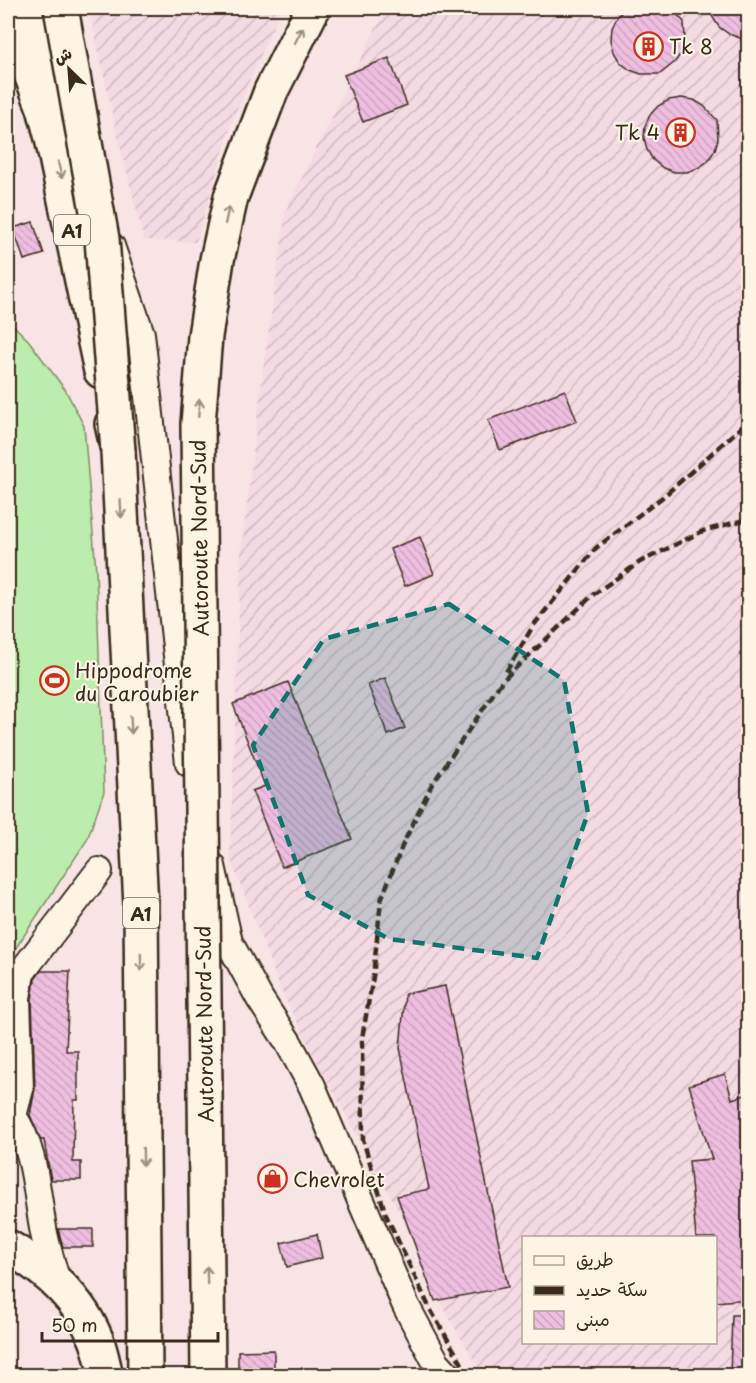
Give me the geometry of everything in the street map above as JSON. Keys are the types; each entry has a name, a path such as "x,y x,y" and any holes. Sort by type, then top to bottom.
{"highway":[{"name":"A1","path":"61,8 102,239 118,451 141,906 145,1376"},
{"name":"Autoroute Nord-Sud","path":"208,1376 198,424 205,336 217,260 231,197 271,91 313,8"},
{"name":"A1","path":"8,15 44,108 52,138 118,451"},
{"path":"8,1247 32,1261 57,1282 80,1310 96,1340 106,1376"}],"street":[{"path":"28,8 141,334 188,759 229,942 312,1086 406,1306 440,1371"},
{"path":"57,1282 43,1230 35,1170 22,1129 10,1116 20,1089 17,998 21,973 99,871"}],"highlighted area":[{"path":"449,604 564,680 588,813 537,958 389,939 308,895 253,745 324,639"}],"shaded area":[{"path":"89,8 281,8 233,119 196,242 144,240 115,126"},
{"path":"389,8 748,8 748,1375 483,1375 445,1311 401,1215 321,1069 281,990 230,857 241,553 263,371 286,210 377,26"}],"green space":[{"name":"Hippodrome du Caroubier","path":"8,320 29,341 66,391 84,426 96,570 104,792 87,840 8,960"}],"building":[{"name":"Tk 8","path":"625,8 671,8 684,22 685,40 682,52 675,62 660,74 641,74 630,70 620,62 614,52 611,40 612,28 617,17"},
{"path":"707,8 748,8 748,41 729,34 719,27"},
{"path":"389,58 407,105 363,122 344,75"},
{"name":"Tk 4","path":"681,98 694,100 704,106 717,120 718,139 715,150 708,161 687,172 674,172 663,168 653,160 644,138 645,126 650,115 658,106 669,100"},
{"path":"33,222 44,254 24,260 13,228"},
{"path":"565,390 577,421 500,450 488,420"},
{"path":"420,537 434,574 405,586 390,549"},
{"path":"385,678 405,728 388,735 368,685"},
{"path":"288,682 352,839 282,867 252,791 265,786 233,704"},
{"path":"41,971 70,971 66,1051 78,1051 78,1100 74,1100 73,1162 81,1162 81,1180 51,1180 44,1140 41,1140 30,1115 35,1089 32,999 35,979"},
{"path":"445,986 508,1287 435,1301 397,1196 429,1189 400,1048 405,994"},
{"path":"725,1074 732,1099 748,1094 748,1134 743,1135 748,1190 748,1299 717,1302 717,1236 696,1236 689,1161 712,1159 689,1085"},
{"path":"58,1229 93,1229 93,1247 63,1247"},
{"path":"317,1234 322,1258 287,1267 281,1243"},
{"path":"732,1315 748,1315 748,1376 730,1376"},
{"path":"274,1350 274,1372 238,1372 238,1351"}],"railway":[{"path":"506,672 533,626 596,548 664,496 748,421"},
{"path":"469,1376 430,1309 386,1215 363,1140 362,1038 373,977 381,900 403,844 431,786 502,681 594,594 640,562 703,531 748,519"}],"place":[{"name":"Tk 8","path":"648,46"},
{"name":"Tk 4","path":"681,132"},
{"name":"Hippodrome du Caroubier","path":"54,681"},
{"name":"Chevrolet","path":"272,1179"}]}
